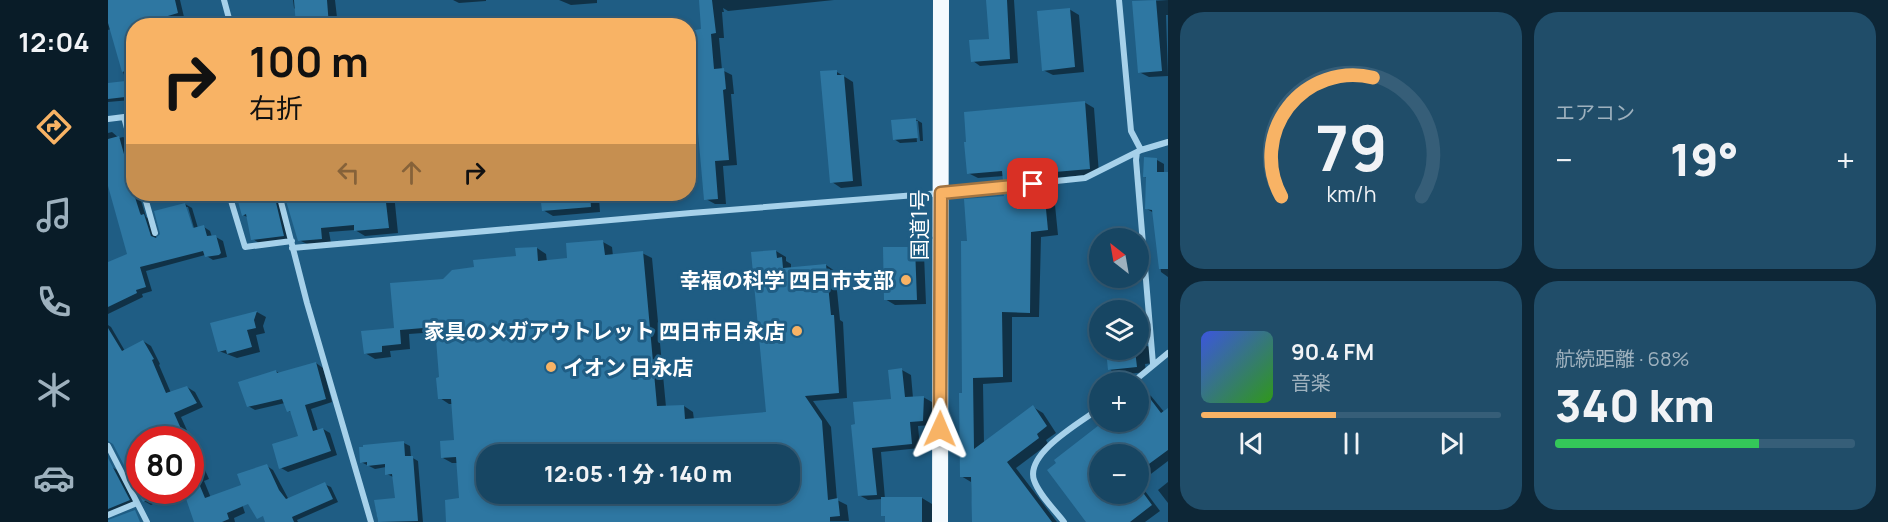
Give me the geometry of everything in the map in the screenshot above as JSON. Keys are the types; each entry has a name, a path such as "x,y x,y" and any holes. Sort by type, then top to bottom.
{"highway":[{"name":"国道1号","path":"940,522 941,0"}],"street":[{"path":"224,0 229,18"},
{"path":"1119,0 1131,131 1139,151 1136,160 1153,364"},
{"path":"108,119 124,117 126,125"},
{"path":"232,201 245,247 292,245 941,193 1085,178 1139,151 1168,142"},
{"path":"146,201 155,233"},
{"path":"281,201 370,522"},
{"path":"1144,372 1168,352"},
{"path":"1064,522 1035,483 1034,465 1042,451 1089,416"},
{"path":"108,446 126,481"},
{"path":"108,515 135,504"},
{"path":"138,504 147,522"}],"building":[{"path":"108,0 175,0 178,13 161,18 126,18 126,71 122,72 108,23"},
{"path":"294,0 327,0 328,18 295,18"},
{"path":"699,0 712,0 716,33 711,34 714,69 724,68 726,89 723,90 729,160 715,161 718,199 704,200 696,110 696,30 701,29"},
{"path":"986,0 1007,0 1010,59 971,62 969,40 989,39"},
{"path":"1156,0 1162,71 1138,73 1132,1"},
{"path":"1070,8 1075,67 1042,71 1037,11"},
{"path":"837,70 837,75 844,75 853,181 830,183 820,71"},
{"path":"126,81 126,97 108,99 108,83"},
{"path":"1085,101 1090,169 1043,173 1043,177 1003,181 1002,171 967,174 964,112"},
{"path":"916,118 918,138 893,140 891,120"},
{"path":"119,136 126,161 126,201 136,201 141,215 144,214 151,236 156,238 160,234 154,211 185,203 193,228 204,225 207,236 216,235 221,253 205,257 203,251 140,267 146,287 136,290 137,293 108,307 108,262 127,254 108,186 108,139"},
{"path":"1144,157 1157,158 1157,172 1168,172 1168,269 1159,269 1152,210 1145,209"},
{"path":"1044,188 1048,230 1031,232 1030,313 1002,312 1003,377 973,378 974,449 1033,405 1047,426 1037,434 1039,438 1007,462 1052,522 972,522 971,477 960,477 961,241 967,241 964,199 1004,196 1003,192"},
{"path":"238,201 276,201 284,236 251,240 246,214 242,216"},
{"path":"286,201 386,201 389,228 354,231 354,225 321,228 322,239 298,241"},
{"path":"541,201 591,201 591,207 542,211"},
{"name":"イオン 日永店","path":"603,240 605,255 643,251 657,406 684,405 685,419 766,412 751,252 776,250 777,258 782,257 783,268 826,264 831,315 834,315 839,393 805,396 822,421 828,500 838,498 840,516 830,517 830,522 446,522 445,500 459,498 456,457 441,458 440,441 454,440 451,399 438,399 436,378 439,377 435,327 400,330 401,344 382,346 382,352 364,354 361,331 394,328 390,283 443,279 452,270 474,267 473,260 516,256 515,248 537,247 538,261 567,258 566,243"},
{"path":"883,247 915,247 917,300 884,300"},
{"path":"257,311 254,320 256,328 247,330 252,347 227,354 226,350 218,352 210,323"},
{"path":"108,328 122,351 143,340 154,359 152,360 166,393 187,386 197,403 174,413 180,426 126,426 126,469 113,444 108,441"},
{"path":"1107,360 1136,360 1137,367 1108,370"},
{"path":"316,362 326,399 305,405 313,431 323,428 331,451 279,469 272,444 298,436 290,411 287,412 282,399 247,407 238,382 276,370 277,373"},
{"path":"902,368 905,397 924,396 923,421 910,422 912,444 872,448 877,495 858,496 851,425 855,424 853,402 891,399 888,370"},
{"path":"1149,397 1161,413 1168,408 1168,450 1149,464 1149,444 1089,444 1089,504 1149,504 1149,501 1152,505 1130,522 1086,522 1047,470 1056,463 1054,460 1090,432 1149,432"},
{"path":"404,441 405,456 413,456 418,521 378,522 374,500 395,498 392,474 385,475 385,464 367,466 367,462 360,463 359,447"},
{"path":"108,458 126,492 126,502 108,509"},
{"path":"267,464 279,490 286,499 325,482 333,499 292,517 294,522 265,522 263,516 257,519 248,504 227,513 229,519 222,522 194,522 188,504 204,504 204,496 205,498 241,485 237,474"},
{"path":"881,497 922,497 922,522 885,522 885,516 881,516"},
{"path":"135,510 140,522 108,522 108,520"}],"place":[{"name":"幸福の科学 四日市支部","path":"906,280"},
{"name":"家具のメガアウトレット 四日市日永店","path":"797,331"},
{"name":"イオン 日永店","path":"551,367"}],"route":[{"path":"940,429 941,193 1033,184"}]}
